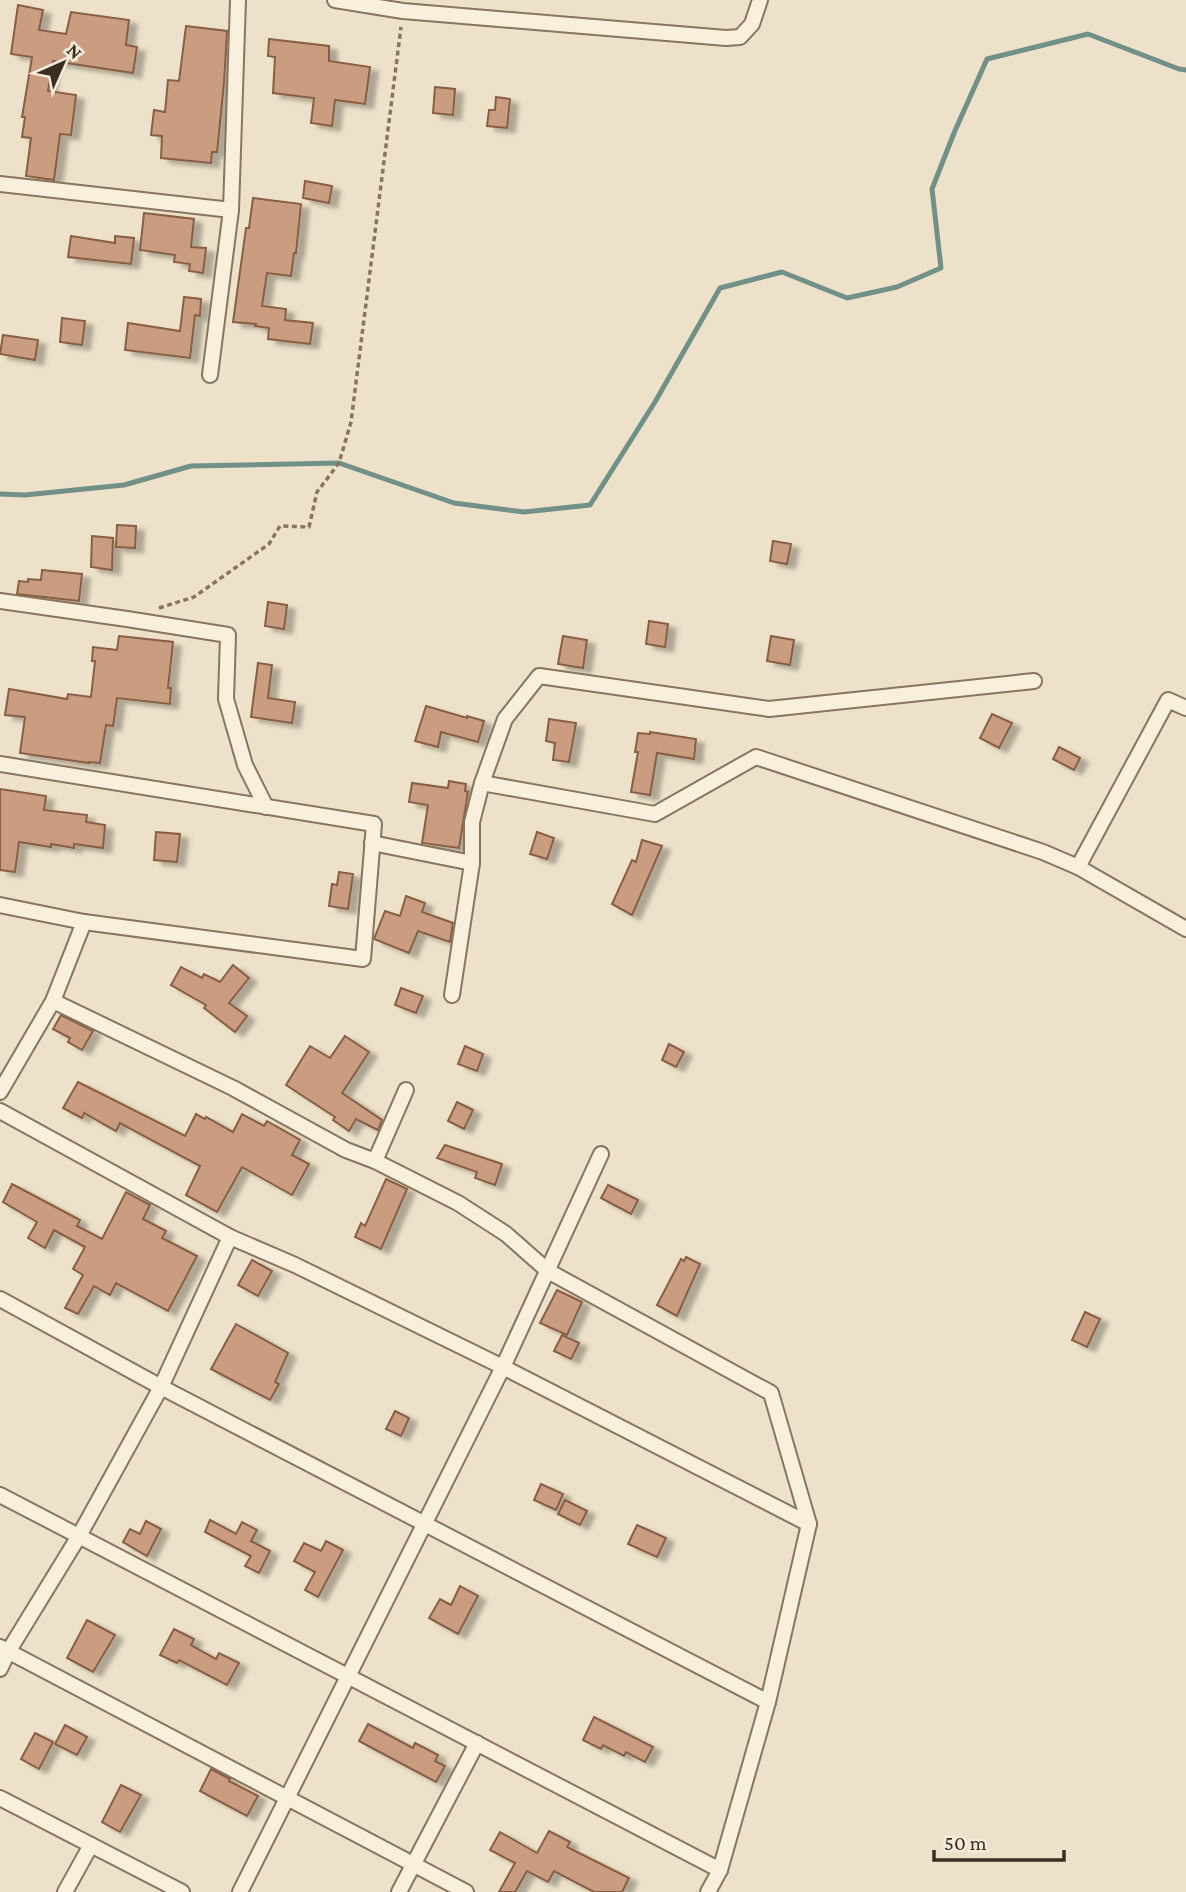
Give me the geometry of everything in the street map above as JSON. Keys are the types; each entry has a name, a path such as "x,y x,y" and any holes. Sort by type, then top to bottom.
{"street":[{"path":"210,375 231,210 238,0"},
{"path":"335,0 403,10 726,38 740,37 752,24 760,0"},
{"path":"0,184 231,210"},
{"path":"0,601 228,635 226,699 246,765 265,807"},
{"path":"452,995 472,863 472,822 482,783 505,719 539,676 769,709 1034,681"},
{"path":"1078,867 1168,700 1186,708"},
{"path":"482,783 655,814 756,757 1043,852 1078,867 1186,929"},
{"path":"0,764 374,824 363,959 83,922 0,905"},
{"path":"372,843 472,863"},
{"path":"0,1092 53,1001 83,922"},
{"path":"53,1001 233,1088 346,1150 375,1161 458,1203 506,1234 548,1271 771,1393 810,1524 768,1702 720,1870 708,1892"},
{"path":"375,1161 406,1090"},
{"path":"0,1111 230,1237 295,1265 503,1367 810,1524"},
{"path":"240,1892 503,1367 601,1154"},
{"path":"0,1669 4,1650 79,1536 161,1387 230,1237"},
{"path":"0,1299 161,1387 768,1702"},
{"path":"0,1495 720,1870"},
{"path":"4,1650 466,1892"},
{"path":"399,1892 477,1743"},
{"path":"0,1798 182,1892"},
{"path":"65,1892 90,1845"}],"path":[{"path":"154,610 194,597 269,544 279,526 309,527 317,492 339,463 351,422 403,10"}],"building":[{"path":"18,5 43,10 39,30 66,34 71,12 129,20 126,45 137,47 133,73 53,61 48,91 76,95 71,135 60,134 54,180 26,176 31,138 22,137 25,117 22,117 32,57 11,54"},
{"path":"186,26 227,31 217,152 212,152 211,163 161,158 162,136 151,135 154,110 165,112 168,80 179,81"},
{"path":"269,39 329,46 329,61 370,67 365,104 335,100 332,126 311,123 314,98 273,93 275,57 268,56"},
{"path":"435,87 455,89 453,115 433,113"},
{"path":"496,97 510,99 507,128 487,126 489,110 495,110"},
{"path":"305,181 332,186 329,203 303,198"},
{"path":"253,198 301,204 291,276 267,273 262,306 286,309 285,320 313,323 310,344 268,339 269,328 233,322 246,228 249,228"},
{"path":"144,213 194,219 191,247 206,248 203,273 189,271 190,264 174,262 175,255 140,250"},
{"path":"71,236 115,243 115,236 134,238 131,264 68,257"},
{"path":"184,297 201,299 200,316 195,315 190,358 125,350 128,323 180,331"},
{"path":"62,318 85,321 82,345 60,342"},
{"path":"3,335 38,340 35,360 0,354"},
{"path":"117,525 136,526 135,548 116,547"},
{"path":"92,536 113,538 112,570 91,567"},
{"path":"773,541 791,544 787,564 770,561"},
{"path":"42,570 82,574 79,601 17,594 19,581 41,580"},
{"path":"268,602 287,605 284,629 265,626"},
{"path":"649,621 668,624 665,647 646,644"},
{"path":"119,636 173,642 168,688 171,688 170,704 117,698 113,726 106,725 100,763 20,753 25,717 5,715 9,689 67,699 68,694 91,697 95,661 92,661 93,647 117,650"},
{"path":"563,636 587,640 583,668 558,664"},
{"path":"771,636 794,640 790,665 767,661"},
{"path":"258,663 272,665 268,698 295,702 292,723 251,717"},
{"path":"426,706 484,721 478,742 441,732 438,747 415,741"},
{"path":"992,714 1012,723 999,748 980,738"},
{"path":"549,719 576,723 569,762 553,760 555,743 546,741"},
{"path":"650,732 696,739 694,759 657,753 650,795 631,792 638,752 635,752 638,733"},
{"path":"1059,747 1080,758 1074,770 1053,759"},
{"path":"449,781 466,784 465,791 468,792 459,848 422,843 428,805 409,802 412,783 448,788"},
{"path":"0,789 46,796 44,810 87,815 86,822 105,825 103,848 74,844 74,848 51,844 51,847 19,842 15,872 0,870"},
{"path":"156,832 180,834 177,862 154,860"},
{"path":"537,832 554,838 547,859 530,854"},
{"path":"642,840 662,846 632,915 612,904 632,860 636,862"},
{"path":"339,872 353,874 348,909 329,906 332,884 337,885"},
{"path":"406,896 425,903 422,912 453,923 450,942 418,931 409,953 374,939 385,911 400,916"},
{"path":"233,965 249,978 229,1003 247,1016 235,1032 204,1008 206,1005 171,985 181,967 202,978 204,974 220,982"},
{"path":"401,988 423,996 416,1013 395,1005"},
{"path":"61,1015 93,1031 82,1050 68,1042 70,1038 53,1029"},
{"path":"345,1036 369,1052 342,1093 382,1120 378,1130 356,1119 349,1131 333,1120 335,1117 286,1085 310,1046 330,1058"},
{"path":"669,1044 684,1052 676,1067 662,1060"},
{"path":"465,1046 483,1054 477,1071 458,1064"},
{"path":"78,1082 185,1136 196,1114 233,1132 242,1114 264,1126 267,1121 300,1140 292,1155 309,1164 292,1195 242,1167 217,1212 186,1195 200,1166 120,1123 116,1131 84,1113 82,1118 63,1108"},
{"path":"457,1102 473,1110 464,1129 448,1121"},
{"path":"445,1145 502,1164 495,1185 475,1178 477,1172 437,1158"},
{"path":"386,1179 407,1189 381,1249 355,1237 361,1223 365,1226"},
{"path":"12,1184 80,1220 77,1226 102,1239 126,1192 150,1205 143,1219 166,1231 162,1238 197,1256 168,1311 116,1283 110,1295 94,1286 78,1314 65,1308 83,1275 73,1269 85,1247 54,1230 45,1248 28,1238 37,1222 3,1202"},
{"path":"608,1185 638,1200 631,1214 601,1198"},
{"path":"686,1257 700,1264 677,1316 657,1305 681,1259 684,1261"},
{"path":"252,1260 272,1271 258,1296 238,1285"},
{"path":"557,1290 582,1302 567,1335 540,1323"},
{"path":"1085,1312 1100,1319 1087,1347 1072,1340"},
{"path":"236,1324 288,1353 275,1382 279,1384 270,1400 211,1369"},
{"path":"562,1335 579,1343 571,1359 554,1351"},
{"path":"395,1411 409,1418 401,1436 386,1429"},
{"path":"541,1484 563,1494 556,1510 534,1500"},
{"path":"565,1500 587,1511 580,1525 558,1514"},
{"path":"210,1520 236,1534 242,1522 257,1530 251,1541 270,1551 259,1573 245,1566 251,1556 205,1532"},
{"path":"146,1521 161,1529 147,1556 123,1542 130,1529 140,1534"},
{"path":"637,1525 666,1538 657,1557 628,1544"},
{"path":"326,1541 343,1550 318,1597 305,1590 315,1572 294,1561 304,1543 321,1551"},
{"path":"460,1586 478,1596 458,1634 429,1618 440,1599 451,1605"},
{"path":"87,1620 115,1635 93,1672 67,1658"},
{"path":"174,1629 194,1639 191,1645 216,1659 219,1653 239,1663 227,1685 179,1660 177,1663 160,1655"},
{"path":"594,1717 653,1747 645,1762 626,1752 624,1756 603,1745 601,1749 583,1740"},
{"path":"368,1724 413,1748 415,1743 438,1755 435,1761 445,1766 436,1782 359,1741"},
{"path":"65,1725 87,1737 77,1755 55,1744"},
{"path":"35,1733 53,1742 39,1769 21,1759"},
{"path":"211,1769 258,1796 247,1816 200,1791"},
{"path":"121,1785 141,1795 120,1832 102,1822"},
{"path":"549,1831 570,1842 567,1847 629,1878 622,1892 594,1892 554,1871 548,1882 527,1871 515,1892 499,1892 515,1863 490,1850 500,1832 537,1853"}],"waterway":[{"path":"0,494 25,495 124,485 191,466 339,463 454,503 524,512 590,505 655,402 720,288 782,272 847,298 897,287 941,268 932,189 987,59 1088,34 1186,70"}]}
